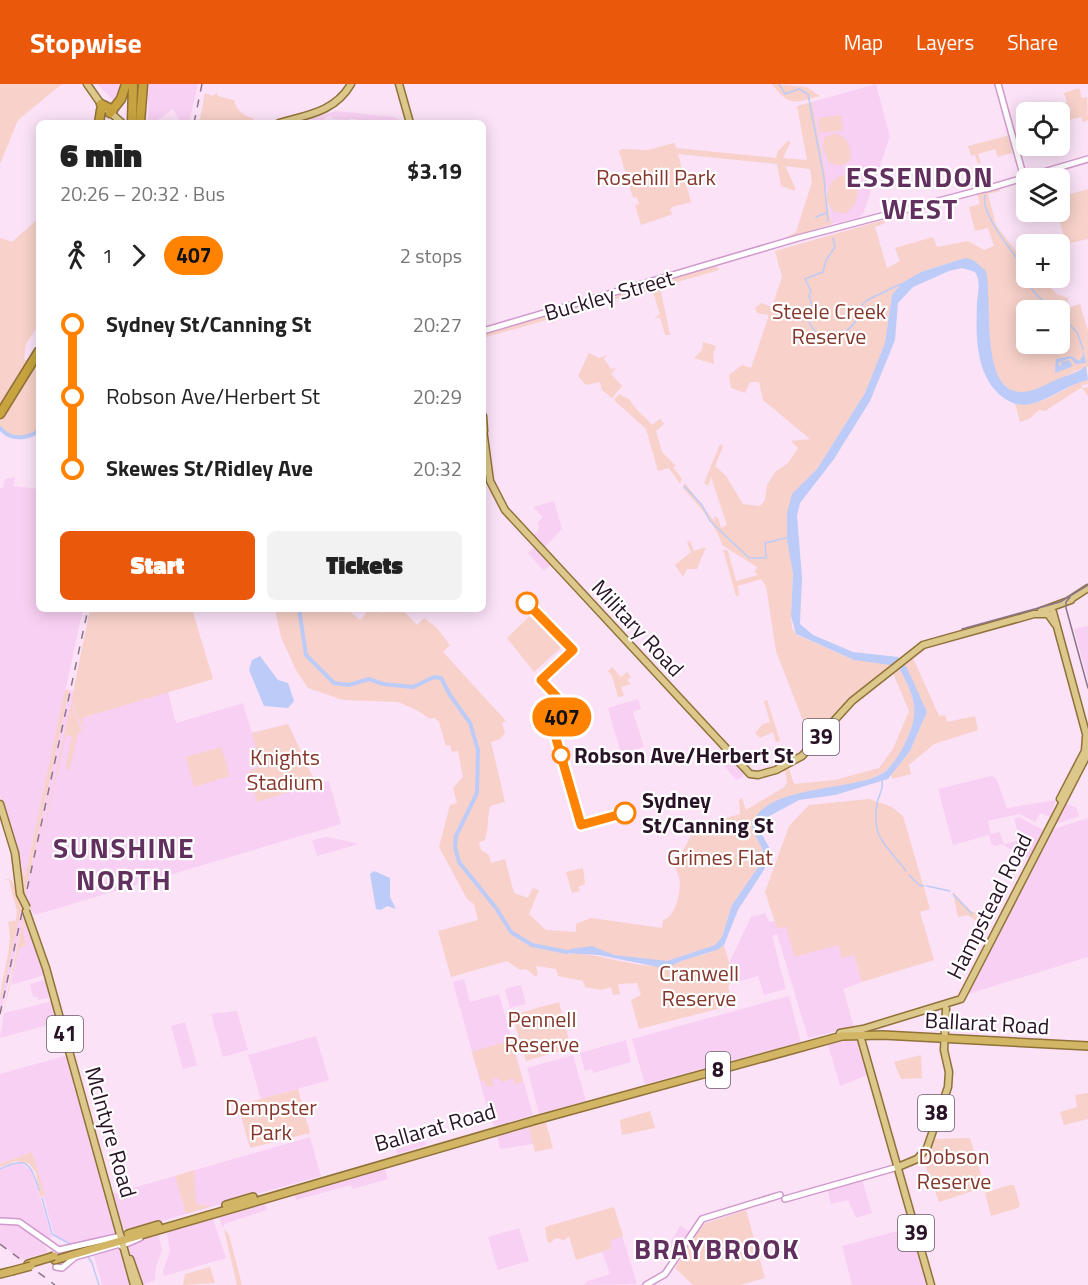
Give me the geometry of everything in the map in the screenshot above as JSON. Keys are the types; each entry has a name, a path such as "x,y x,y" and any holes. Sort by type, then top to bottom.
{"highway":[{"path":"105,114 126,84"},
{"path":"133,84 136,120"},
{"path":"136,120 138,84"},
{"path":"137,120 143,84"},
{"path":"0,414 36,348"},
{"path":"0,405 36,354"},
{"name":"Ballarat Road","path":"0,1273 104,1248 230,1206 536,1119 860,1032"},
{"name":"Ballarat Road","path":"53,1260 123,1241 230,1206 840,1033 860,1032 941,1042 953,1039 1088,1046"}],"main road":[{"path":"85,84 105,114"},
{"path":"289,120 328,108 340,100 352,84"},
{"path":"297,120 333,108 343,100 352,84"},
{"path":"399,84 409,120"},
{"path":"998,84 1021,168"},
{"name":"Buckley Street","path":"1058,168 1088,159"},
{"name":"Buckley Street","path":"486,331 824,232 885,218 1016,180"},
{"name":"Military Road","path":"486,453 489,476 502,506 750,774 757,775 779,769 802,756 849,704 909,655 933,641 1026,615 1050,612"},
{"path":"1087,751 1087,739 1078,705 1050,612 1088,588"},
{"name":"Hampstead Road","path":"942,1006 958,1000 1087,751"},
{"name":"McIntyre Road","path":"0,804 11,843 20,896 38,931 46,968 123,1241"},
{"path":"895,1166 860,1032 942,1006"},
{"name":"38","path":"646,1285 656,1284 667,1275 689,1238 705,1221 730,1211 895,1166 917,1157 928,1140 936,1119 948,1075 941,1042 942,1006"},
{"name":"39","path":"895,1166 902,1181 931,1285"},
{"path":"0,1221 20,1224 60,1251 123,1241"},
{"name":"41","path":"123,1241 134,1285"},
{"name":"41","path":"123,1241 139,1285"},
{"path":"48,1245 53,1260 63,1269 76,1259 104,1248"}],"shaded area":[{"path":"97,84 122,84 119,96 113,100"},
{"path":"148,84 198,84 190,120 179,120 173,109 159,119 148,120"},
{"path":"876,84 890,137 863,214 858,218 832,224 812,102"},
{"path":"336,111 394,117 400,120 350,118 349,120 333,119 332,116 324,118 324,120 308,120"},
{"path":"15,477 13,486 36,489 36,612 82,612 25,877 0,795 0,488 3,488 5,479"},
{"path":"554,501 562,529 544,548 532,536 538,531 537,523 543,517 533,507"},
{"path":"535,547 551,564 544,571 528,553"},
{"path":"1088,626 1088,680 1074,629"},
{"path":"69,690 74,691 73,707 84,730 81,718 168,692 176,723 243,703 252,733 288,724 316,784 329,781 341,824 35,915 27,906 32,883 26,905 24,899"},
{"path":"638,699 641,709 633,712 644,747 621,754 608,708"},
{"path":"727,754 744,772 743,777 736,780 716,756"},
{"path":"991,776 996,778 1007,808 1056,800 1050,817 1040,813 1035,822 1019,814 988,821 991,834 1000,832 1004,844 1020,840 1014,819 1019,817 1045,831 1030,859 1001,844 995,846 991,843 989,835 953,845 938,789"},
{"path":"1064,803 1076,807 1079,816 1053,825"},
{"path":"1088,818 1088,957 968,994 1050,830"},
{"path":"326,837 359,844 317,856 312,840"},
{"path":"22,906 25,912 0,1016 0,1003"},
{"path":"765,913 769,922 775,921 777,928 786,926 838,945 854,955 862,982 843,989 854,1027 808,1038 777,934 772,936 786,989 764,995 758,976 735,983 729,963 751,917"},
{"path":"25,922 34,932 45,975 11,985 19,947 26,945 22,932"},
{"path":"46,979 51,997 39,1000 33,997 30,984"},
{"path":"464,979 470,1002 499,994 533,1115 495,1126 491,1122 453,982"},
{"path":"521,985 526,1004 510,1008 505,989"},
{"path":"789,996 801,1042 645,1084 632,1039"},
{"path":"53,1001 60,1031 54,1032 52,1024 0,1038 4,1013"},
{"path":"237,1011 248,1050 223,1057 211,1014"},
{"path":"185,1022 197,1065 183,1069 171,1026"},
{"path":"316,1036 329,1080 261,1099 248,1055"},
{"path":"859,1037 870,1074 840,1086 827,1041"},
{"path":"626,1040 631,1062 593,1073 592,1069 585,1071 580,1053"},
{"path":"68,1055 118,1233 75,1245 57,1237 53,1232 32,1152 0,1164 0,1074"},
{"path":"573,1055 586,1101 539,1114 527,1068"},
{"path":"528,1124 533,1144 500,1149 497,1135"},
{"path":"424,1135 426,1145 397,1154 394,1144"},
{"path":"310,1137 321,1176 196,1211 185,1173"},
{"path":"13,1164 22,1164 32,1171 52,1237 43,1242 48,1252 21,1260 0,1243 0,1170"},
{"path":"384,1167 388,1179 352,1189 351,1185 296,1200 294,1193"},
{"path":"175,1176 186,1214 126,1231 120,1223 112,1194"},
{"path":"862,1179 872,1213 856,1218 848,1200 831,1204 827,1188"},
{"path":"264,1201 267,1210 224,1224 224,1227 221,1225 219,1215"},
{"path":"212,1216 226,1258 164,1276 163,1271 170,1250 167,1234 171,1229"},
{"path":"619,1225 637,1284 584,1285 588,1281 610,1274 602,1252 611,1249 609,1228"},
{"path":"680,1226 689,1231 676,1252 668,1247"},
{"path":"912,1227 928,1285 852,1285 842,1246"},
{"path":"519,1228 529,1261 498,1270 488,1237"},
{"path":"158,1233 162,1250 156,1267 155,1280 144,1285 141,1283 127,1245"},
{"path":"122,1247 133,1285 102,1285 94,1256"}],"green space":[{"path":"0,84 62,84 18,120 0,164"},
{"path":"772,84 806,87 820,96 798,101 788,100"},
{"path":"1079,88 1082,98 1087,97 1088,120 1083,122 1081,117 1070,120 1070,102 1067,102 1064,93"},
{"path":"205,93 213,96 217,93 218,96 234,100 240,112 254,120 200,120"},
{"name":"Rosehill Park","path":"812,102 826,179 826,197 831,183 841,175 852,178 857,187 856,202 846,213 834,212 827,202 832,224 779,241 796,232 812,182 810,169 785,166 795,191 781,186 777,164 678,154 691,202 672,207 670,210 673,214 641,225 635,205 639,204 637,197 633,198 619,151 622,149 648,150 674,143 676,148 776,158 778,151 789,140 790,143 783,158 807,160 797,106"},
{"path":"841,115 843,130 820,133 818,118"},
{"path":"835,133 846,140 851,151 850,160 842,166 830,163 823,150 824,138"},
{"path":"1010,135 1015,152 998,157 995,149 978,154 981,163 978,164 975,155 971,156 968,146"},
{"name":"Steele Creek Reserve","path":"999,187 1000,191 988,194 996,225 1016,251 1016,288 1051,288 1057,294 1068,298 1068,300 1016,300 1016,354 1070,354 1070,307 1080,304 1088,331 1088,367 1073,372 1043,389 1028,393 1013,391 1002,382 995,369 991,352 986,284 965,258 921,272 902,283 892,295 885,343 865,393 817,469 795,492 787,513 787,540 793,574 792,628 797,635 854,660 893,664 841,707 812,744 776,651 766,586 761,579 738,586 739,595 736,596 723,549 728,551 736,581 758,575 755,572 757,567 722,545 711,522 683,488 685,483 715,522 714,516 718,518 721,528 727,525 711,477 708,486 704,483 720,444 723,446 715,466 726,476 743,504 760,506 765,500 767,485 775,472 788,463 798,448 791,441 810,439 763,400 759,382 750,382 745,393 731,388 729,375 742,365 751,368 769,315 757,313 755,308 761,303 772,307 782,277 775,251 884,220 885,223 875,227 887,268 900,261 895,248 933,237 937,247 968,241 984,250 994,246 988,228 975,231 969,207 980,204 977,193"},
{"path":"1088,189 1088,239 1070,243 1070,234 1063,234 1060,222 1070,222 1070,194"},
{"path":"36,221 36,329 26,344 24,359 33,364 36,361 36,432 18,437 8,435 0,428 0,238 12,242"},
{"path":"717,266 719,270 660,287 670,335 665,335 660,317 654,319 660,314 652,289 554,317 554,324 550,319 486,337 486,332"},
{"path":"703,342 716,346 713,354 714,364 694,358 702,350"},
{"path":"589,353 599,358 607,355 604,359 611,369 616,368 611,374 622,386 612,398 602,390 600,382 586,385 578,376"},
{"path":"1088,380 1088,384 1082,385 1082,388 1045,411 1039,410 1029,419 1020,422 1015,403 1024,405 1043,401"},
{"path":"1088,387 1088,396 1082,388"},
{"path":"619,394 630,400 652,425 660,419 664,424 656,431 662,452 676,466 673,467 682,479 680,484 669,468 658,471 646,429 614,400"},
{"path":"690,541 694,551 706,547 697,569 687,569 683,577 675,565 691,552 687,542"},
{"path":"535,611 565,644 534,672 507,638"},
{"path":"89,612 193,612 213,679 82,718 84,731 73,707 72,698"},
{"path":"276,612 351,612 360,620 367,612 405,612 417,625 424,618 437,628 450,645 443,652 506,721 502,723 505,733 500,739 491,742 505,802 490,806 485,840 479,842 481,850 489,855 491,863 505,859 514,893 528,898 533,888 539,890 529,914 546,930 576,932 576,924 591,918 662,928 663,920 668,918 675,909 680,889 679,877 671,859 682,853 695,827 740,814 739,800 742,798 746,810 783,788 787,783 785,770 789,769 794,784 835,780 879,768 893,749 909,711 893,673 890,673 898,666 911,693 914,719 900,753 882,773 851,784 788,797 771,804 758,814 752,828 763,851 761,863 732,905 722,937 715,945 667,961 644,962 575,949 567,954 582,954 659,966 708,953 724,945 734,980 728,986 733,1005 639,1029 631,1000 641,995 637,983 618,984 620,994 613,995 611,987 601,990 585,987 583,981 558,976 556,969 536,966 538,975 535,976 526,969 520,970 507,961 451,977 438,931 478,920 474,904 467,899 439,847 450,805 457,803 453,788 463,777 458,751 452,752 450,745 446,746 439,722 435,718 430,719 417,710 398,702 343,700 308,688 296,670 281,637"},
{"path":"930,645 913,658 939,716 945,715 947,722 975,716 978,730 934,744 909,765 911,774 892,779 891,775 910,751 927,712 903,662"},
{"path":"612,667 621,677 627,672 631,677 627,680 631,684 621,687 624,696 618,697 612,676 608,671"},
{"path":"65,690 69,690 24,899 17,855 25,877"},
{"path":"767,700 780,741 776,742 773,732 760,738 755,733 763,724 770,722 764,701"},
{"path":"71,704 82,732 78,733 69,772 66,766 72,736 66,735 39,853"},
{"name":"Knights Stadium","path":"288,724 316,784 257,802 249,771 261,767 252,733"},
{"path":"221,747 230,776 194,787 186,757"},
{"path":"869,799 892,807 903,816 930,909 920,912 934,960 862,982 854,955 842,958 838,945 795,957 786,927 777,928 765,892 789,826 809,805"},
{"path":"583,868 585,884 578,887 580,891 572,893 566,872"},
{"path":"4,879 9,879 12,881 22,906 0,1003 10,941 8,922 16,920 17,911 9,880"},
{"path":"953,892 971,911 980,914 977,921 967,915 958,917"},
{"path":"25,912 34,932 30,934 24,923 26,946 19,948 0,1026"},
{"name":"Pennell Reserve","path":"559,1002 571,1048 526,1061 512,1015"},
{"path":"511,1040 523,1081 515,1084 513,1078 503,1082 497,1078 492,1079 494,1085 487,1087 485,1082 481,1081 472,1052"},
{"path":"921,1055 922,1078 901,1079 894,1062"},
{"name":"Dempster Park","path":"298,1089 310,1133 250,1148 238,1105"},
{"path":"1088,1093 1088,1119 1064,1125 1060,1112 1077,1107 1075,1095"},
{"path":"650,1111 655,1128 622,1135 620,1120"},
{"path":"545,1120 553,1148 535,1152 528,1124"},
{"name":"Dobson Reserve","path":"970,1138 985,1187 939,1202 926,1167 920,1159 934,1139"},
{"path":"32,1152 45,1195 40,1197 36,1173 30,1164 16,1161 0,1167 0,1164"},
{"path":"194,1170 196,1204 212,1206 186,1214 175,1176"},
{"path":"1014,1185 1020,1205 1018,1208 991,1216 985,1193"},
{"path":"614,1207 623,1236 611,1240 611,1249 576,1260 569,1236 564,1240 556,1238 550,1243 547,1241 545,1227"},
{"path":"746,1210 765,1278 740,1285 693,1285 675,1268 703,1224"},
{"path":"224,1229 229,1235 242,1285 237,1285"},
{"path":"210,1267 215,1283 183,1285 185,1274"}],"water":[{"path":"965,258 973,260 986,271 992,356 998,376 1009,388 1025,392 1086,366 1088,380 1032,404 1020,405 1008,401 998,394 989,382 980,361 977,326 979,283 975,272 962,268 949,271 913,287 898,303 895,340 870,401 834,459 800,503 797,516 802,577 800,624 813,635 853,652 898,657 907,668 927,712 910,751 888,779 835,795 799,800 764,819 759,829 770,849 769,862 738,910 724,945 717,950 671,966 658,967 599,955 565,953 570,949 592,946 614,955 667,961 715,945 722,937 732,905 761,863 763,851 752,828 758,814 771,804 788,796 869,779 883,773 900,753 914,719 914,710 911,693 898,666 854,660 796,634 791,616 793,574 787,540 787,513 792,494 817,469 865,393 885,343 892,295 902,283 921,272"},
{"path":"1083,349 1086,363 1076,364 1070,358 1058,363 1060,367 1062,362 1069,360 1073,366 1055,373 1056,359 1071,356 1079,361 1083,356"},
{"path":"260,656 278,680 288,683 294,701 288,708 264,706 249,670 252,660"},
{"path":"374,871 390,878 390,897 396,909 387,906 381,910 376,909 370,874"}],"waterway":[{"path":"779,84 785,94 799,89 808,94 824,178 828,221"},
{"path":"985,195 991,220 1021,265 1030,286 1043,300"},
{"path":"816,217 826,213"},
{"path":"833,238 835,247 826,260 823,272 805,279 811,291 809,296 813,309 809,322 818,333 831,336 844,332 855,322 860,308 866,301 901,284"},
{"path":"1070,325 1077,332 1083,349"},
{"path":"0,428 13,437 29,436 36,432"},
{"path":"684,486 702,505 710,521 749,558 766,558 765,543 786,538"},
{"path":"299,612 306,655 334,683 349,685 369,679 383,684 413,687 434,677 441,678 470,723 478,750 477,793 456,836 455,847 459,862 496,908 511,932 532,945 567,952"},
{"path":"882,781 877,804 876,826 882,841 906,871"},
{"path":"909,875 919,885 924,886"},
{"path":"927,886 950,891"},
{"path":"953,894 972,914"},
{"path":"0,1169 17,1163 27,1165 31,1169 39,1190"},
{"path":"42,1198 52,1234 70,1244"},
{"path":"88,1257 99,1285"}],"tram line":[{"path":"962,629 1060,602 1088,585"},
{"path":"1070,597 1066,602 1066,608 1088,688"}],"railway":[{"path":"195,120 202,84"},
{"path":"0,1014 87,612"},
{"path":"0,1244 55,1285"}],"bus line":[{"name":"407","path":"527,603 530,603 573,650 541,680 570,711 570,715 551,721 581,825 625,813"}],"place":[{"name":"Robson Ave/Herbert St","path":"561,755"},
{"name":"Sydney St/Canning St","path":"625,813"}],"district":[{"name":"ESSENDON WEST","path":"920,193"},
{"name":"SUNSHINE NORTH","path":"124,864"},
{"name":"BRAYBROOK","path":"717,1249"}],"park label":[{"name":"Grimes Flat","path":"720,857"},
{"name":"Cranwell Reserve","path":"699,986"}]}
